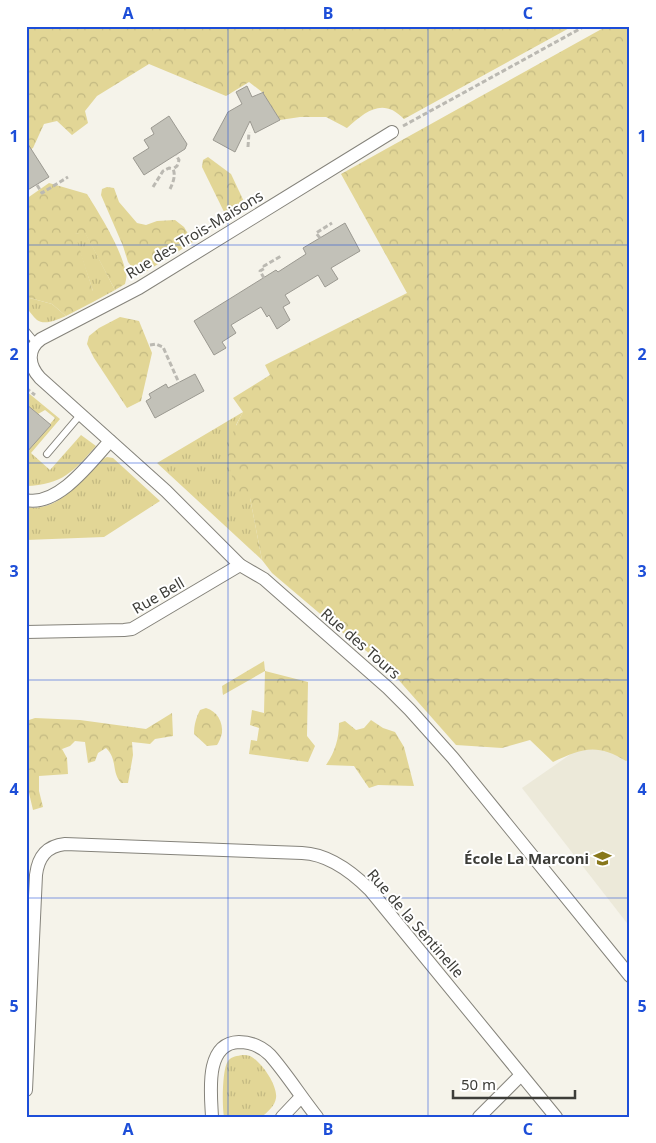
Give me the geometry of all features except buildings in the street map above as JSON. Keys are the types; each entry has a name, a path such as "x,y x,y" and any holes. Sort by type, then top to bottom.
{"street":[{"name":"Rue des Trois-Maisons","path":"36,343 139,288 392,132"},
{"name":"Rue des Tours","path":"36,343 30,356 33,371 166,491 240,566 264,580 410,710 453,758 630,976"},
{"path":"26,500 41,500 60,492 110,441"},
{"name":"Rue Bell","path":"26,632 132,629 240,566"},
{"name":"Rue de la Sentinelle","path":"26,1090 36,875 39,861 44,852 53,846 65,844 307,853 322,856 356,877 370,890 556,1117"},
{"path":"212,1117 212,1066 217,1054 234,1043 257,1045 269,1054 317,1117"},
{"path":"478,1117 521,1076"},
{"path":"282,1117 301,1097"}],"lane":[{"path":"26,331 36,343"},
{"path":"47,454 81,414"}],"path":[{"path":"392,132 585,26"},
{"path":"248,147 249,132"},
{"path":"154,187 163,171 177,166 179,160 176,155"},
{"path":"170,189 173,168"},
{"path":"37,185 42,193 68,177"},
{"path":"320,238 316,233 332,222"},
{"path":"264,278 260,271 265,268 264,266 281,256"},
{"path":"150,345 156,344 163,347 179,383"}],"shaded area":[{"name":"École La Marconi","path":"630,713 630,927 522,788"}],"green space":[{"path":"26,26 573,26 404,119 389,109 375,109 361,116 347,128 326,117 300,117 280,120 262,92 249,82 226,96 149,64 97,96 85,111 88,123 72,135 57,121 44,124 33,148 26,152"},
{"path":"607,26 630,26 630,759 626,761 616,755 598,750 590,750 573,753 553,762 530,740 502,748 456,745 388,668 338,629 272,573 262,560 250,498 238,493 230,470 228,452 232,434 243,412 233,398 270,375 265,365 407,293 341,174"},
{"path":"208,157 231,174 247,208 228,220 202,167 203,160"},
{"path":"49,183 87,194 120,253 126,274 125,284 115,290 85,233 75,234 93,291 93,302 66,316 52,304 26,297 26,199"},
{"path":"107,187 114,188 119,202 137,223 146,225 157,221 175,220 184,227 193,242 139,276 128,262 101,195 102,189"},
{"path":"85,232 115,290 93,302 93,291 74,234"},
{"path":"26,297 52,304 66,316 52,321 40,322 26,308"},
{"path":"120,317 139,321 152,353 141,401 127,408 87,344 89,336 99,328"},
{"path":"26,391 60,419 31,453 50,470 81,435 96,446 81,463 66,475 49,483 26,486 26,453 55,418 45,410 38,414 26,404"},
{"path":"243,412 236,425 262,560 157,463"},
{"path":"107,457 113,458 160,501 104,537 26,540 26,507 36,508 54,503 76,486 98,463"},
{"path":"264,661 265,671 223,695 222,686"},
{"path":"265,671 308,682 307,736 315,746 308,762 249,754 251,740 257,741 259,728 250,725 252,710 264,713"},
{"path":"206,708 216,714 221,725 222,733 217,745 207,746 194,734 200,710"},
{"path":"172,713 173,736 155,739 150,744 132,742 133,755 128,783 121,783 118,779 112,757 106,748 98,753 95,761 88,763 85,742 75,741 70,746 62,749 67,758 68,774 39,776 39,791 43,807 33,810 29,793 29,778 26,771 26,721 35,718 80,720 146,729"},
{"path":"371,720 383,728 395,732 404,747 414,786 378,785 369,788 354,766 326,765 336,745 339,723 345,721 356,730 364,728"},
{"path":"243,1055 255,1059 264,1069 272,1081 276,1098 271,1108 262,1117 224,1117 223,1088 226,1065 231,1058"}],"place":[{"name":"École La Marconi","path":"603,858"}]}
